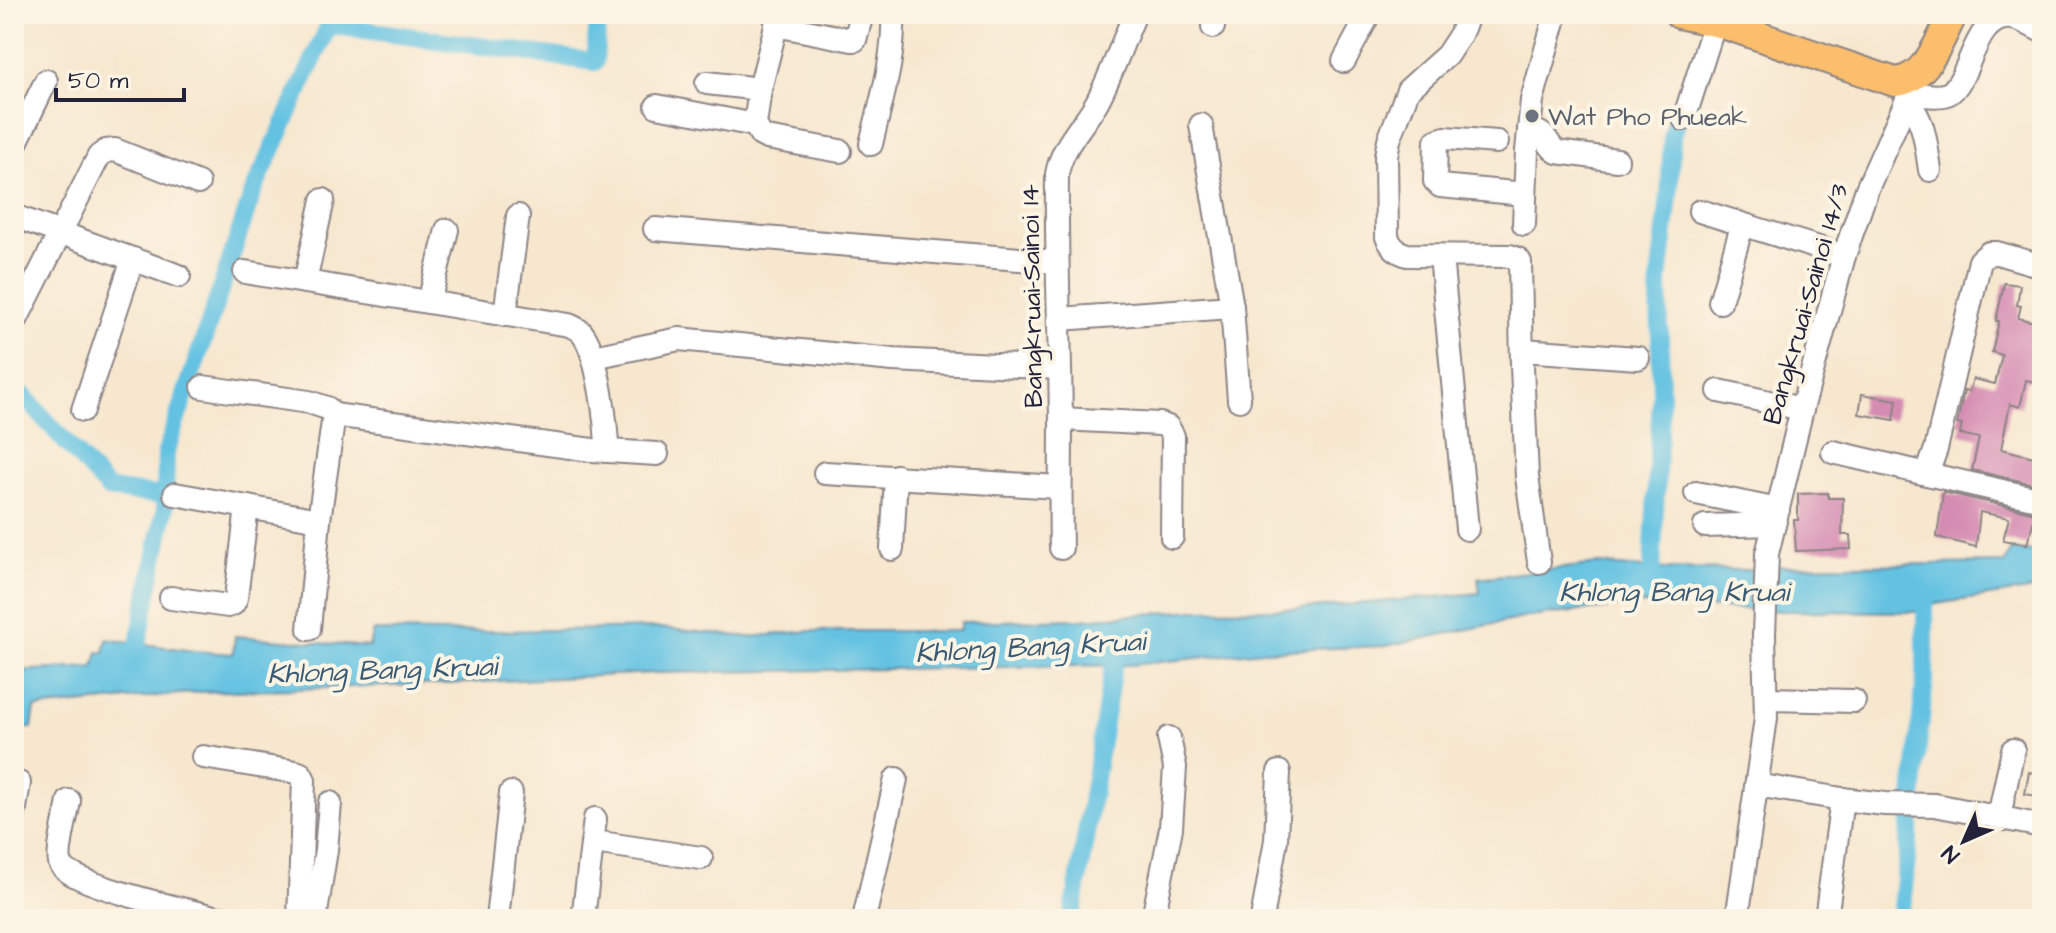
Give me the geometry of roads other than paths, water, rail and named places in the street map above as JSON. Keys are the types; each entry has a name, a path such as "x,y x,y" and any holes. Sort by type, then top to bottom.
{"main road":[{"path":"1679,14 1720,20 1886,80 1901,82 1911,90 1953,14"}],"street":[{"path":"840,151 761,135 755,125 760,89 778,20 855,40 862,14"},
{"path":"871,144 892,55 893,14"},
{"name":"Bangkruai-Sainoi 14","path":"1061,548 1057,174 1070,141 1098,100 1135,14"},
{"path":"1344,61 1369,14"},
{"path":"1469,14 1447,55 1408,90 1389,140 1386,156 1387,237 1399,253 1407,255 1510,256 1518,259 1521,272 1527,477 1539,562"},
{"path":"1524,224 1532,100 1556,14"},
{"path":"1930,170 1925,135 1911,90 1947,94 1953,90 1982,36 1993,22 2003,17 2015,18 2040,30"},
{"path":"1684,119 1720,20"},
{"path":"14,147 46,81"},
{"path":"707,83 760,89"},
{"name":"Bangkruai-Sainoi 14/3","path":"1737,919 1766,718 1764,635 1767,554 1844,256 1867,189 1911,90"},
{"path":"657,106 755,125"},
{"path":"1201,125 1232,307 1239,400"},
{"path":"1529,129 1544,134 1557,152 1617,160"},
{"path":"1497,142 1445,138 1436,141 1435,181 1440,186 1525,194"},
{"path":"14,324 99,156 115,150 198,183"},
{"path":"305,282 323,200"},
{"path":"1700,211 1844,256"},
{"path":"14,216 179,276"},
{"path":"505,315 518,216"},
{"path":"1720,302 1742,226"},
{"path":"655,229 1056,262"},
{"path":"429,302 447,230"},
{"path":"1927,474 1936,449 1980,261 1989,253 1997,253 2042,266"},
{"path":"1441,256 1467,529"},
{"path":"83,410 133,259"},
{"path":"245,272 569,325 585,336 594,357 607,451"},
{"path":"1059,319 1232,307"},
{"path":"594,357 679,339 893,360 1059,368"},
{"path":"1522,350 1638,358"},
{"path":"203,387 309,402 327,408 334,415 607,451 657,454"},
{"path":"1719,391 1802,409"},
{"path":"309,629 319,520 334,415"},
{"path":"1061,419 1168,427 1173,436 1172,537"},
{"path":"1833,452 2042,500"},
{"path":"825,473 1059,487"},
{"path":"892,549 896,476"},
{"path":"1696,493 1776,517"},
{"path":"175,494 319,520"},
{"path":"171,598 228,606 233,604 247,507"},
{"path":"1705,526 1776,517"},
{"path":"1767,699 1854,701"},
{"path":"1153,919 1171,828 1175,767 1169,738"},
{"path":"1999,817 2013,750"},
{"path":"203,757 301,774 304,780 299,919"},
{"path":"1262,919 1276,840 1279,772"},
{"path":"864,919 896,779"},
{"path":"14,814 19,783"},
{"path":"1756,785 1842,799 1935,805 2042,826"},
{"path":"497,919 511,793"},
{"path":"1826,919 1842,799"},
{"path":"69,801 60,850 60,864 65,871 77,878 140,898 223,919"},
{"path":"315,919 330,803"},
{"path":"583,919 595,819"},
{"path":"594,842 701,858"}],"water":[{"name":"Khlong Bang Kruai","path":"2011,550 2042,552 2042,588 1936,604 1914,612 1782,611 1643,604 1528,617 1386,646 1262,651 1131,665 653,673 200,692 35,708 32,728 14,728 14,671 94,667 98,652 104,653 107,639 233,654 235,636 369,647 373,631 659,628 749,637 809,631 959,631 961,622 1081,619 1195,610 1299,609 1480,593 1478,578 1598,564 1652,569 1747,570 1781,566 2005,563"}],"waterway":[{"path":"134,664 165,509 166,452 253,192 329,25 595,62 598,14"},
{"name":"Khlong Bang Kruai","path":"1651,588 1661,395 1659,281 1669,196 1672,135 1683,105"},
{"path":"14,388 108,489 165,496"},
{"path":"1901,919 1925,677 1925,589"},
{"name":"Khlong Bang Kruai","path":"1072,919 1117,643"}],"place":[{"name":"Wat Pho Phueak","path":"1532,116"}]}
